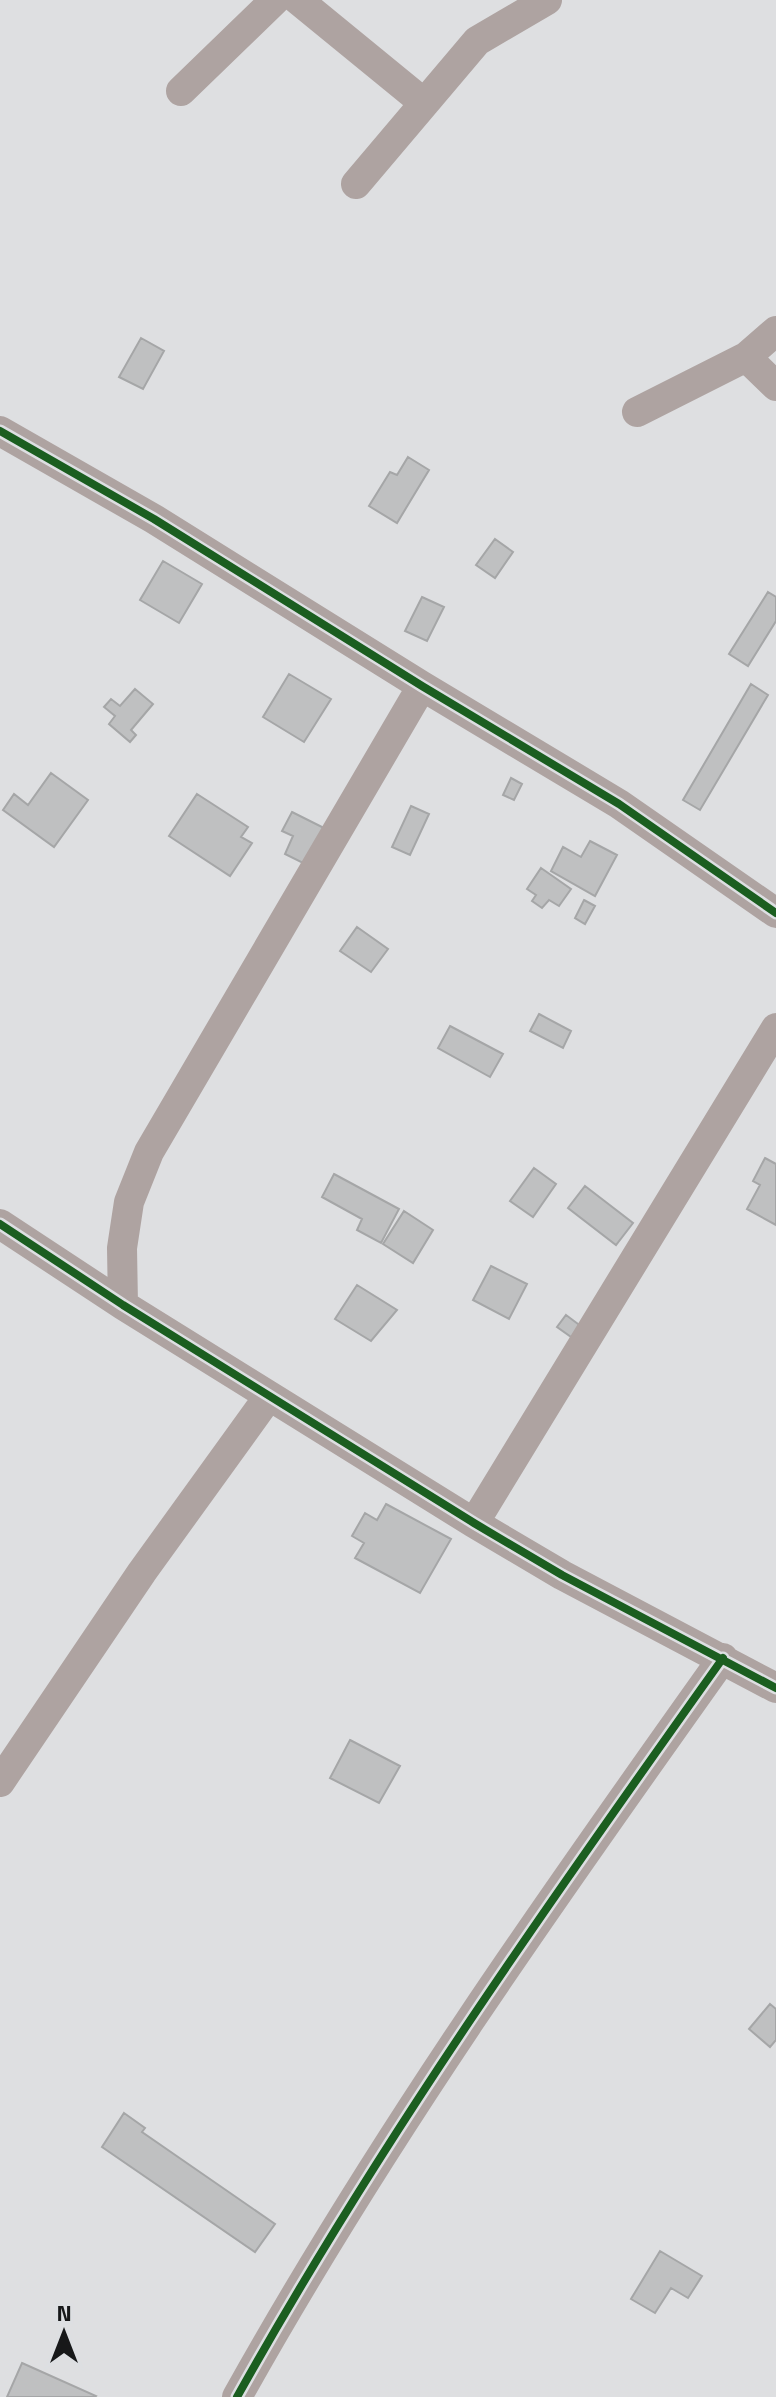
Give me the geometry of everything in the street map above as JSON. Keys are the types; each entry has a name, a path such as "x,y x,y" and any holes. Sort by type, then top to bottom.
{"street":[{"path":"181,91 275,0"},
{"path":"298,0 424,103"},
{"path":"356,184 477,41 547,0"},
{"path":"637,412 746,357 776,331"},
{"path":"746,357 776,386"},
{"path":"0,431 154,519 619,804 776,913"},
{"path":"123,1305 122,1248 129,1202 149,1152 422,686"},
{"path":"474,1523 776,1028"},
{"path":"0,1224 123,1305 474,1523 562,1575 776,1688"},
{"path":"0,1782 142,1572 269,1396"},
{"path":"237,2397 269,2339 415,2102 572,1870 723,1658"}],"building":[{"path":"141,338 164,351 143,389 119,377"},
{"path":"408,457 429,470 397,523 369,506 390,472 397,475"},
{"path":"495,539 513,552 495,578 476,565"},
{"path":"163,561 202,584 179,623 140,600"},
{"path":"768,592 776,597 776,621 748,666 729,654"},
{"path":"422,597 444,607 427,641 405,631"},
{"path":"289,674 331,699 304,742 263,717"},
{"path":"751,684 768,695 700,810 683,800"},
{"path":"135,689 153,704 131,730 136,735 130,742 109,724 115,716 104,707 111,699 120,706"},
{"path":"51,773 88,800 54,847 3,810 14,794 28,805"},
{"path":"511,778 522,784 514,800 503,795"},
{"path":"197,794 248,827 241,837 252,843 230,876 169,836"},
{"path":"411,806 429,814 410,855 392,847"},
{"path":"292,812 326,829 309,866 285,854 293,836 282,831"},
{"path":"590,841 617,855 595,896 551,871 563,847 581,857"},
{"path":"541,868 571,889 559,906 549,900 542,908 532,901 536,895 527,889"},
{"path":"584,900 595,906 585,924 575,918"},
{"path":"357,927 388,949 371,972 340,951"},
{"path":"539,1014 571,1031 563,1048 530,1031"},
{"path":"450,1026 503,1054 490,1077 438,1048"},
{"path":"765,1158 776,1164 776,1225 747,1209 760,1185 753,1181"},
{"path":"534,1168 556,1184 533,1217 510,1201"},
{"path":"334,1174 399,1209 381,1243 357,1230 362,1219 322,1197"},
{"path":"585,1186 633,1223 616,1245 568,1208"},
{"path":"404,1211 433,1230 413,1263 383,1244"},
{"path":"491,1266 527,1284 509,1319 473,1300"},
{"path":"357,1285 397,1310 371,1341 335,1319"},
{"path":"566,1315 582,1327 574,1339 557,1327"},
{"path":"386,1504 451,1539 420,1593 355,1558 364,1543 352,1536 365,1513 377,1520"},
{"path":"350,1740 400,1766 379,1803 330,1778"},
{"path":"770,2004 776,2009 776,2040 770,2047 749,2029"},
{"path":"124,2113 145,2128 142,2132 275,2224 255,2252 102,2147"},
{"path":"660,2251 702,2276 688,2298 671,2288 655,2313 631,2299"},
{"path":"22,2363 96,2396 7,2397"}],"cycle path":[{"path":"0,431 154,519 619,804 776,913"},
{"path":"0,1224 123,1305 474,1523 562,1575 776,1688"},
{"path":"237,2397 292,2301 409,2113 532,1929 723,1658"}]}
